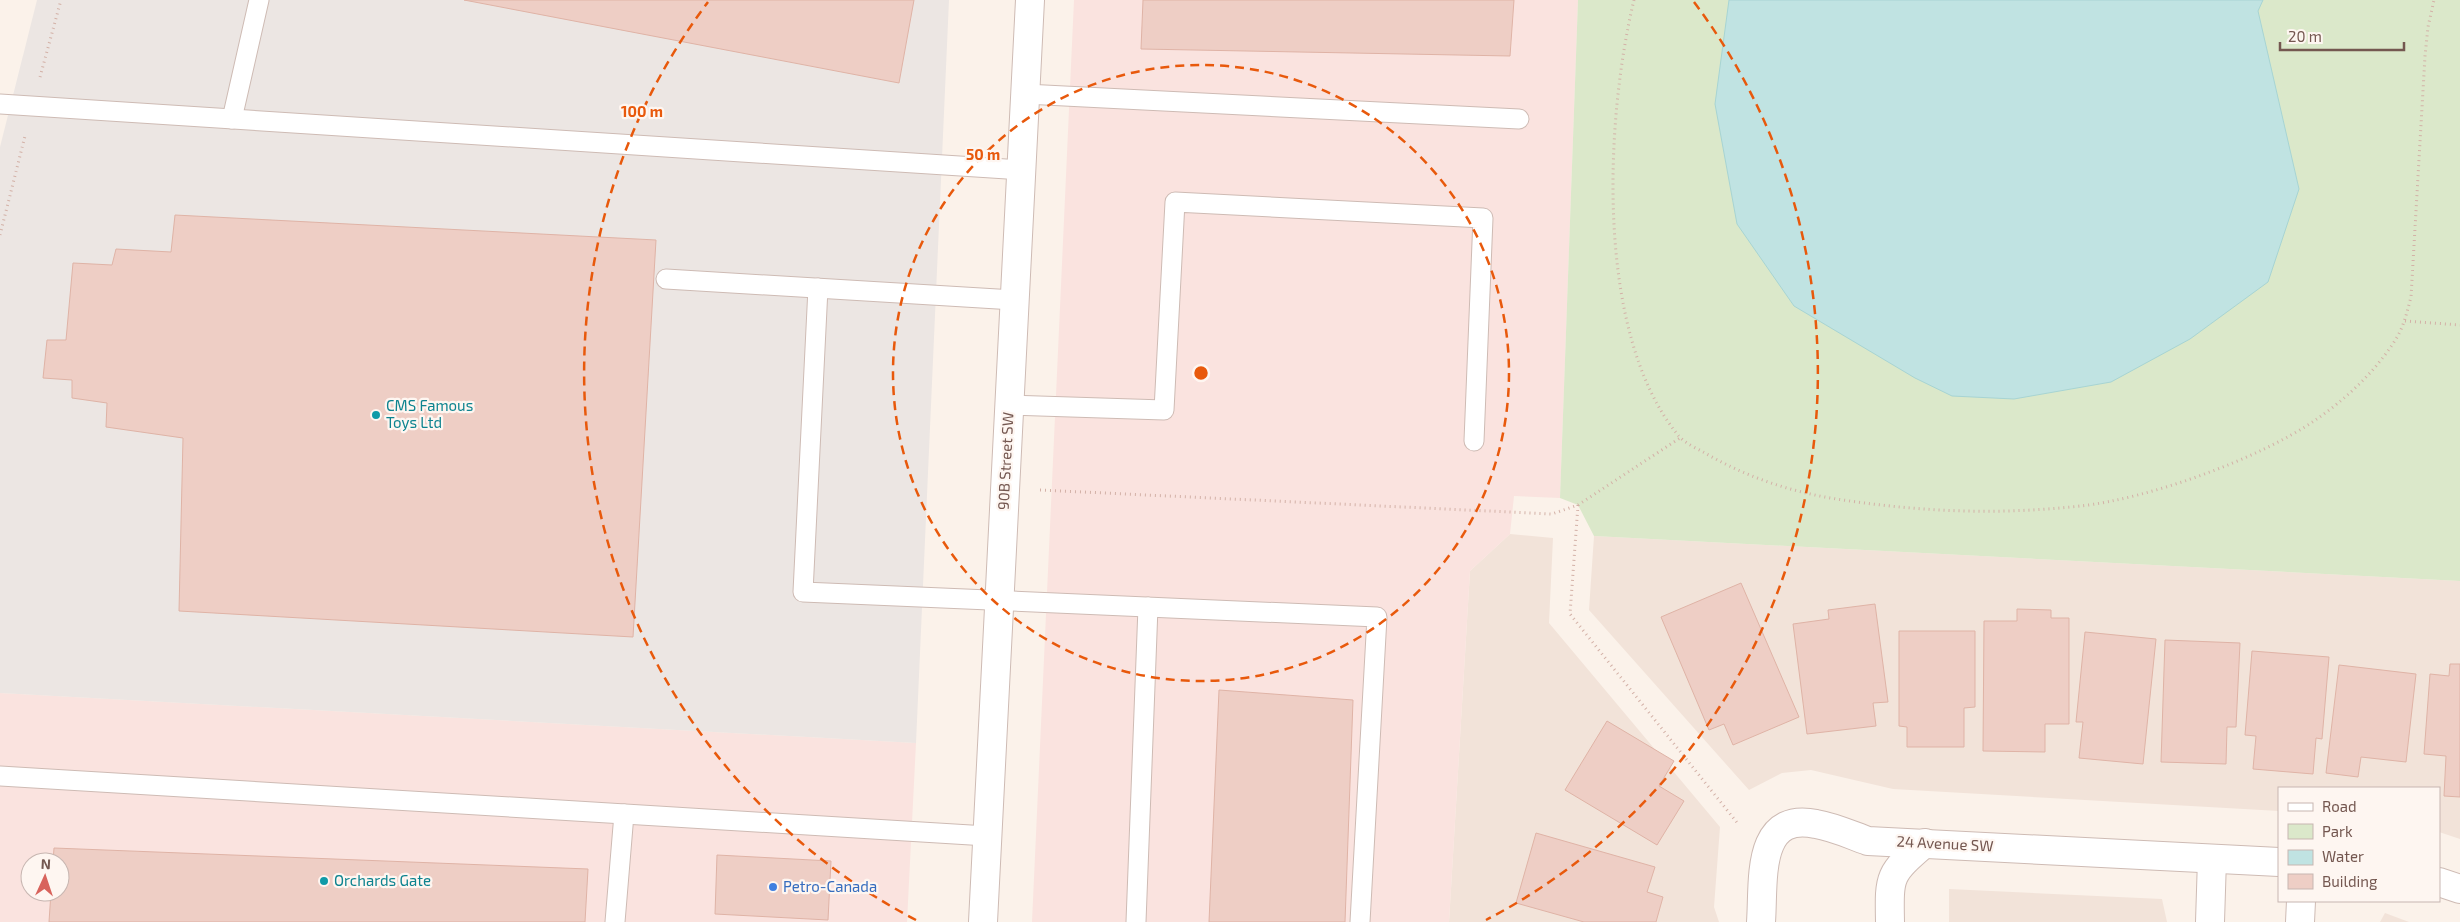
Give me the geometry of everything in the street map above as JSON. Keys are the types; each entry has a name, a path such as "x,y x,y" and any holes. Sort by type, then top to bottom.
{"street":[{"name":"90B Street SW","path":"983,922 1030,0"},
{"name":"24 Avenue SW","path":"1768,844 1775,834 1786,825 1799,822 1817,824 1868,841 2278,862"},
{"path":"1890,922 1892,877 1904,861 1924,843"},
{"path":"1761,922 1765,858 1768,844"},
{"path":"2210,922 2212,859"},
{"path":"2440,882 2460,889"},
{"path":"2300,922 2302,902"}],"lane":[{"path":"232,119 259,0"},
{"path":"1025,94 1519,119"},
{"path":"0,104 1021,170"},
{"path":"1009,405 1164,410 1175,202 1483,218 1474,441"},
{"path":"666,279 1014,300"},
{"path":"818,288 803,592 1377,617 1360,922"},
{"path":"1136,922 1148,607"},
{"path":"0,776 987,836"},
{"path":"615,922 624,814"}],"path":[{"path":"1634,0 1627,32 1615,148 1614,201 1617,255 1625,312 1638,363 1655,399 1680,438 1746,474 1786,489 1821,497 1972,513 2084,506 2134,495 2230,463 2276,442 2314,421 2347,395 2373,369 2396,340 2405,321 2411,297 2427,37 2434,0"},
{"path":"2405,321 2460,325"},
{"path":"1005,491 1034,490 1552,514 1578,505 1680,438"},
{"path":"1578,505 1570,614 1740,827 1768,844"}],"shaded area":[{"path":"37,0 949,0 916,743 0,693 0,147"},
{"path":"1074,0 1578,0 1560,498 1514,496 1510,534 1470,571 1449,922 1032,922"},
{"path":"1510,534 1553,538 1549,623 1720,827 1714,907 1719,922 1449,922 1470,571"},
{"path":"1594,536 2460,581 2460,839 2440,832 2440,787 2278,787 2278,811 1893,789 1811,770 1782,773 1749,790 1589,610"},
{"path":"0,693 916,743 907,922 0,922"},
{"path":"1949,889 2162,899 2167,922 1949,922"},
{"path":"2385,913 2409,922 2380,922"}],"green space":[{"path":"1578,0 2460,0 2460,581 1594,536 1578,505 1560,498"}],"water":[{"path":"1729,0 2263,0 2258,11 2299,189 2268,282 2190,339 2111,382 2014,399 1952,396 1915,378 1794,306 1737,224 1715,104"}],"building":[{"path":"464,0 914,0 899,83"},
{"path":"1143,0 1514,0 1510,56 1141,49"},
{"name":"CMS Famous Toys Ltd","path":"175,215 656,240 633,637 179,611 183,438 106,427 107,403 72,398 72,380 43,378 47,340 66,340 73,263 112,265 116,249 171,252"},
{"path":"1741,583 1799,717 1733,745 1724,724 1709,730 1661,617"},
{"path":"1875,604 1888,702 1873,703 1876,726 1807,734 1793,624 1829,619 1828,610"},
{"path":"2017,609 2051,610 2051,618 2069,618 2069,724 2045,724 2045,752 1983,751 1984,621 2017,621"},
{"path":"1899,631 1975,631 1975,707 1964,708 1964,747 1907,747 1907,727 1899,726"},
{"path":"2085,632 2156,639 2143,764 2079,758 2083,722 2076,722"},
{"path":"2165,640 2240,643 2236,727 2227,727 2226,764 2161,762"},
{"path":"2252,651 2329,657 2322,739 2316,738 2313,774 2253,769 2256,736 2245,735"},
{"path":"2450,664 2460,664 2460,797 2444,796 2446,756 2424,754 2430,674 2449,676"},
{"path":"2339,665 2416,674 2406,762 2361,757 2358,777 2326,773"},
{"path":"1219,690 1353,700 1345,922 1209,922"},
{"path":"1607,721 1674,761 1659,786 1684,801 1657,845 1565,790"},
{"path":"1536,833 1655,867 1647,892 1663,897 1656,922 1584,922 1516,903"},
{"name":"Orchards Gate","path":"54,848 588,869 585,922 49,922 50,902 70,902 70,852 54,852"},
{"name":"Petro-Canada","path":"717,855 831,861 828,920 715,914"}],"place":[{"name":"CMS Famous Toys Ltd","path":"376,415"},
{"name":"Orchards Gate","path":"324,881"},
{"name":"Petro-Canada","path":"773,887"}]}
